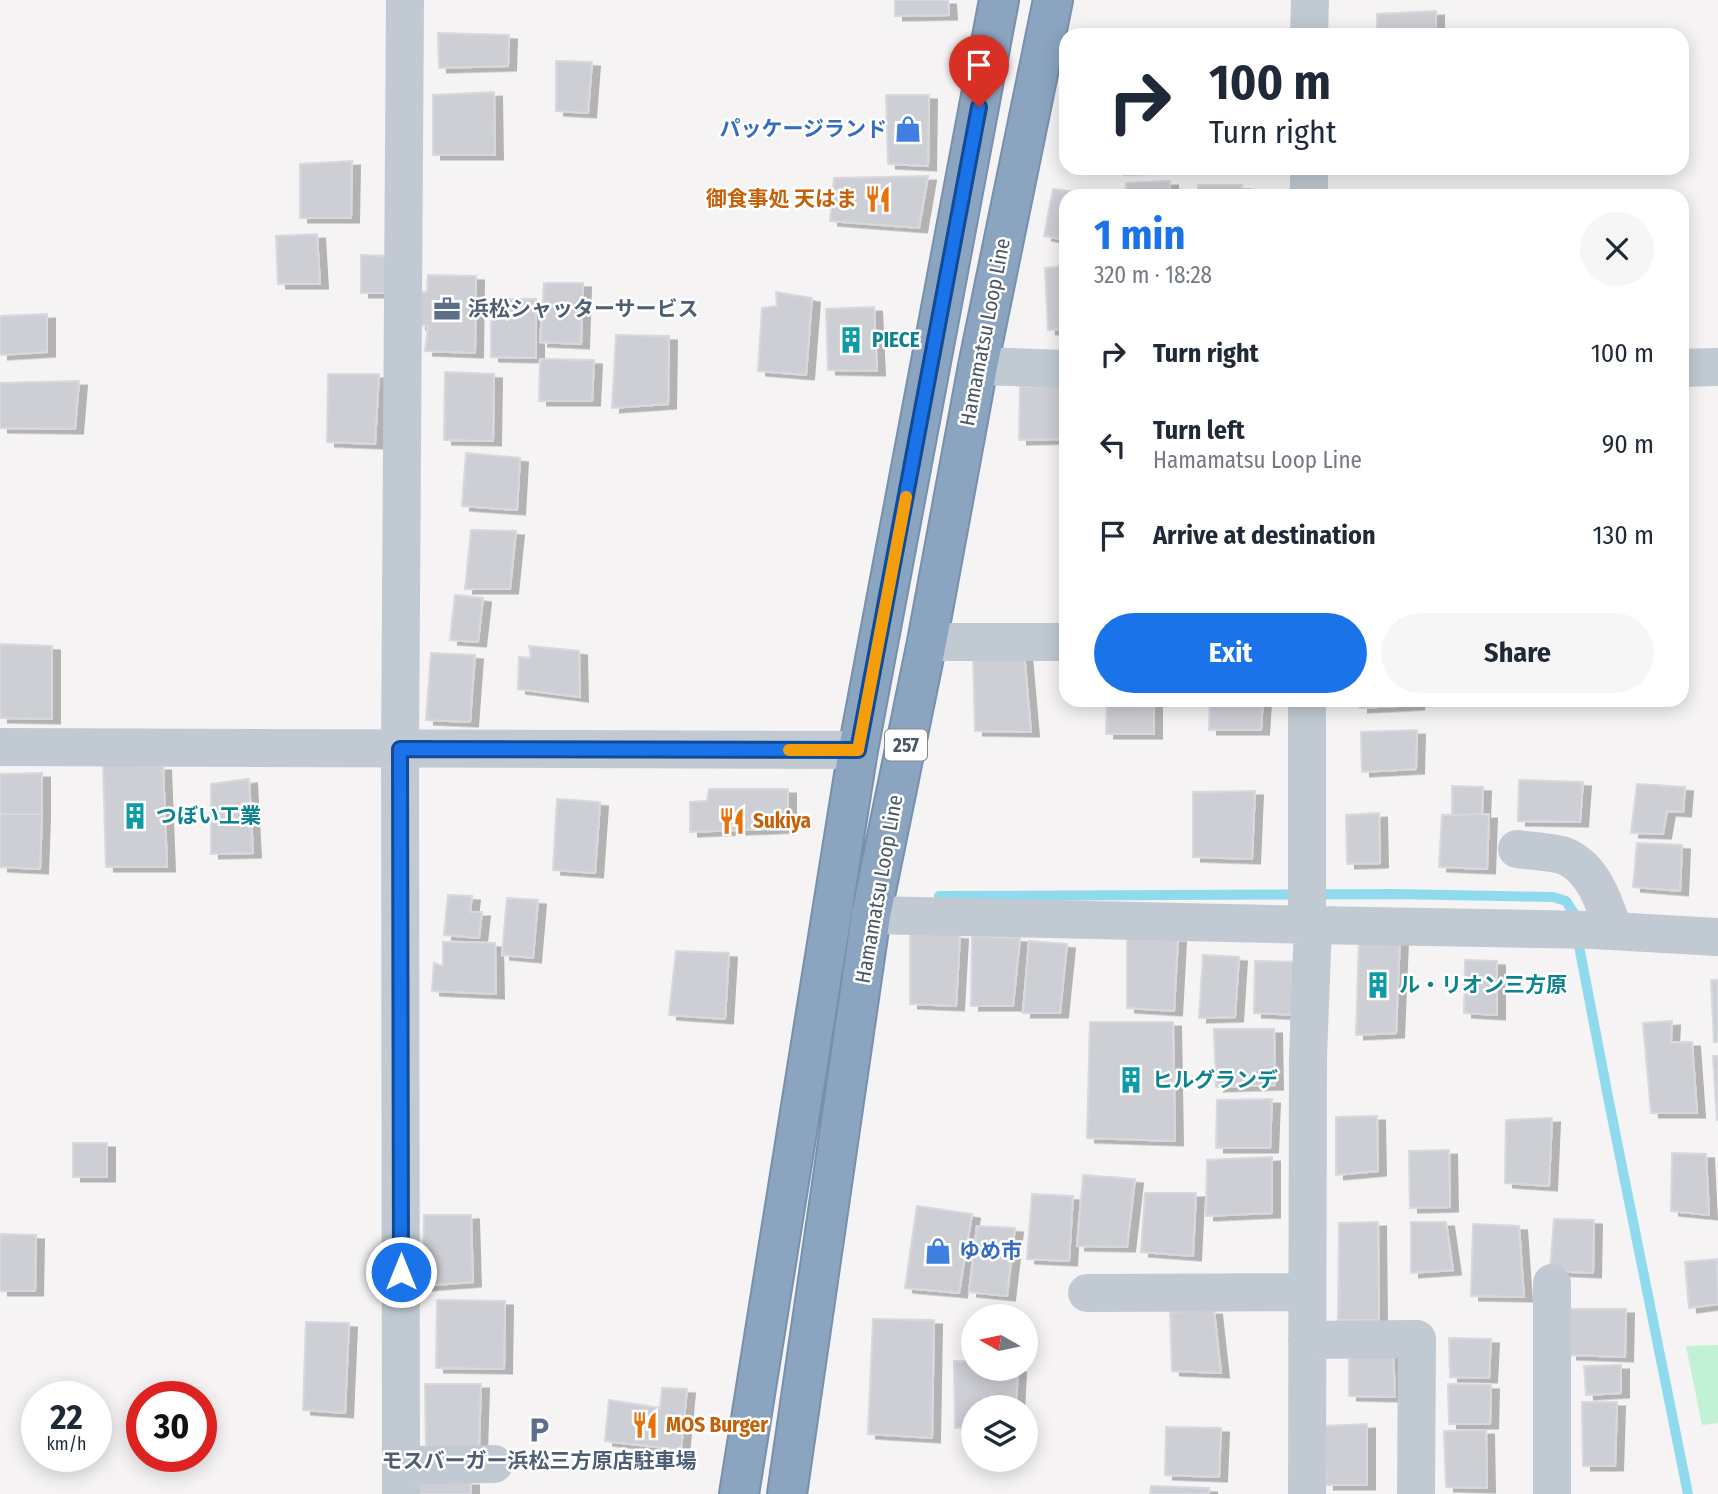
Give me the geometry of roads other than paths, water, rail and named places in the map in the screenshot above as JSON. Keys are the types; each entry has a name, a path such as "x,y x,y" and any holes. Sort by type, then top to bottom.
{"highway":[{"name":"Hamamatsu Loop Line","path":"739,1494 858,750 999,0"},
{"name":"Hamamatsu Loop Line","path":"787,1494 871,915 927,642 978,366 1053,0"}],"street":[{"path":"405,0 400,749 401,1479 494,1464"},
{"path":"1309,28 1310,0"},
{"path":"978,366 1059,369"},
{"path":"1689,368 1718,367"},
{"path":"927,642 1059,642"},
{"path":"1307,707 1307,1494"},
{"path":"0,747 858,750"},
{"path":"1517,849 1566,857 1585,871 1600,892 1590,930"},
{"path":"871,915 1309,910 1718,937"},
{"path":"1552,1283 1552,1494"},
{"path":"1087,1293 1307,1292"},
{"path":"1307,1340 1417,1339 1416,1494"}],"waterway":[{"path":"939,896 1393,894 1553,897 1566,901 1575,915 1610,1107 1688,1494"}],"place":[{"name":"パッケージランド","path":"908,129"},
{"name":"御食事処 天はま","path":"878,199"},
{"name":"浜松シャッターサービス","path":"447,309"},
{"name":"PIECE","path":"851,340"},
{"name":"つぼい工業","path":"135,816"},
{"name":"Sukiya","path":"732,821"},
{"name":"ル・リオン三方原","path":"1378,985"},
{"name":"ヒルグランデ","path":"1131,1080"},
{"name":"ゆめ市","path":"938,1251"},
{"name":"MOS Burger","path":"645,1425"},
{"name":"モスバーガー浜松三方原店駐車場","path":"539,1430"}]}
